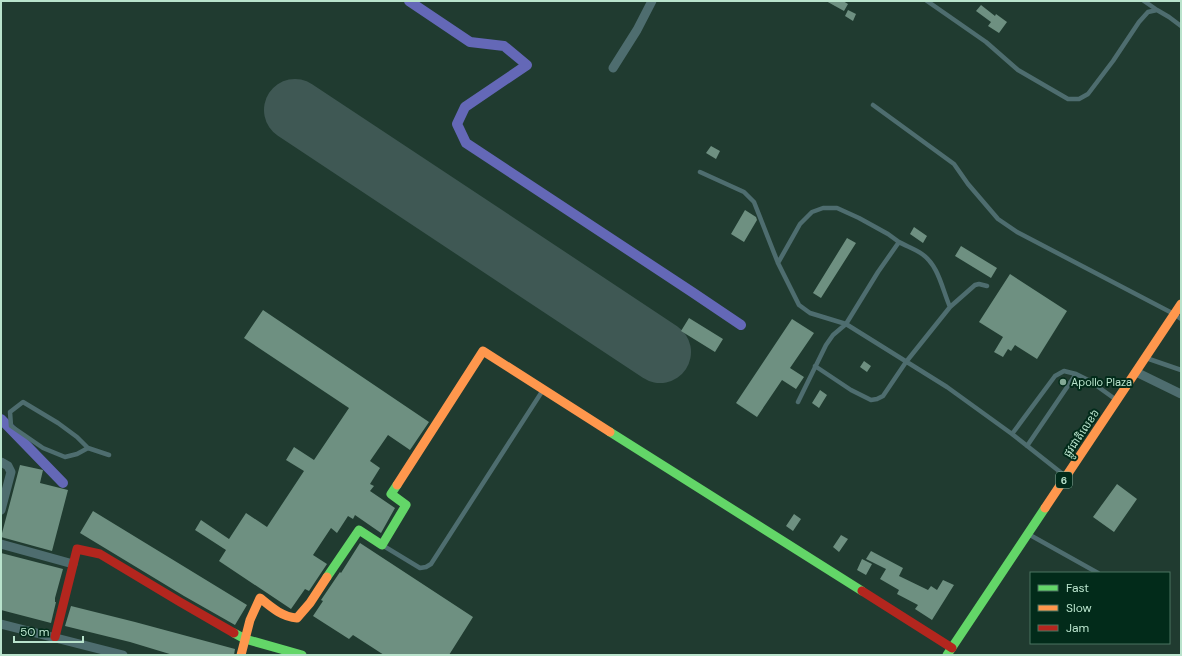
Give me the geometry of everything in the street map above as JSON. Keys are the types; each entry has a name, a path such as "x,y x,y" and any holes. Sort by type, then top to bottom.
{"main road":[{"name":"ផ្លូវជាតិលេខ៦","path":"949,651 1136,372 1178,316 1181,304"},
{"path":"241,655 250,620 260,598 292,619 298,618 310,603 359,530 382,545 406,505 391,494 483,351 949,651"},
{"path":"55,637 77,549 100,554 245,639 302,655"}],"street":[{"path":"614,68 637,30 652,1"},
{"path":"1136,372 1181,394"},
{"path":"1,510 11,472 3,465"},
{"path":"1,544 73,564"},
{"path":"1,624 123,655"}],"lane":[{"path":"927,1 986,42 1018,70 1068,99 1079,99 1088,94 1145,15 1148,12 1157,10"},
{"path":"1144,1 1181,26"},
{"path":"873,105 954,164 968,184 998,219 1016,232 1178,316"},
{"path":"700,172 744,192 754,202 778,263 799,305 810,313 846,324 947,387 1012,434 1066,477"},
{"path":"778,263 800,224 812,212 823,208 837,208 888,234 899,242 922,254 930,262 937,273 950,307"},
{"path":"798,402 826,345 833,335 846,324 878,272 899,242"},
{"path":"815,366 851,390 871,400 877,399 883,396 906,362 950,307 975,285 979,284 987,286"},
{"path":"1146,358 1181,370"},
{"path":"1012,434 1055,376 1064,372 1076,374 1090,381 1117,400"},
{"path":"1027,446 1076,374"},
{"path":"382,545 420,568 431,564 544,389"},
{"path":"88,448 77,454 65,457 43,448 11,426 10,412 23,402 58,423 77,437 88,448 109,455"},
{"path":"1028,534 1096,572"}],"building":[{"path":"826,1 843,1 848,4 844,11"},
{"path":"981,5 995,16 996,14 1007,22 999,33 988,26 991,22 976,11"},
{"path":"848,10 856,14 853,21 845,16"},
{"path":"711,146 720,151 716,159 706,153"},
{"path":"745,210 756,217 757,220 744,242 731,234"},
{"path":"914,227 927,236 923,243 910,234"},
{"path":"847,238 856,243 821,298 813,293"},
{"path":"961,246 997,268 991,278 955,256"},
{"path":"1010,274 1067,311 1037,359 1015,345 1011,351 1008,349 1003,357 994,352 1003,337 979,322"},
{"path":"263,310 429,422 410,450 388,435 370,461 380,468 370,484 374,486 370,491 395,508 381,533 355,515 353,519 348,516 337,533 331,528 313,555 327,564 309,591 305,589 291,609 219,561 226,550 195,530 201,520 229,539 246,513 267,527 304,471 286,460 294,447 314,460 349,408 244,338"},
{"path":"689,318 723,339 715,352 681,331"},
{"path":"792,319 814,333 790,368 804,377 796,389 782,380 757,417 736,403"},
{"path":"864,361 871,366 867,372 860,367"},
{"path":"820,390 827,395 819,408 812,403"},
{"path":"20,465 43,470 40,483 68,490 52,551 1,537"},
{"path":"1117,484 1137,499 1114,532 1093,517"},
{"path":"93,511 247,605 235,625 80,533"},
{"path":"794,514 801,519 793,531 786,526"},
{"path":"841,535 848,539 839,552 833,547"},
{"path":"360,543 473,617 449,655 384,655 353,635 349,639 313,616 323,601 321,600 340,572 341,573"},
{"path":"871,551 903,568 899,576 928,590 931,586 937,590 943,580 954,585 932,620 915,609 918,605 897,594 899,590 880,579 886,569 866,559"},
{"path":"1,553 63,569 55,598 56,602 51,623 1,610"},
{"path":"862,559 872,564 866,575 857,570"},
{"path":"71,606 235,649 234,655 173,655 130,642 65,626"}],"waterway":[{"path":"409,1 470,42 504,46 527,65 465,107 457,124 466,143 741,325"},
{"path":"1,419 63,483"}],"runway":[{"path":"295,110 660,352"}],"traffic: fast":[{"path":"610,432 862,591"},
{"path":"327,577 359,530 382,545 406,505 391,494 397,485"},
{"path":"947,655 1045,508"},
{"path":"234,633 245,639 302,655"}],"traffic: slow":[{"path":"1045,508 1181,304"},
{"path":"397,485 483,351 610,432"},
{"path":"241,655 250,620 260,598 282,614 297,618 310,603 327,577"}],"traffic: jam":[{"path":"55,637 77,549 100,554 234,633"},
{"path":"862,591 952,648"}],"place":[{"name":"Apollo Plaza","path":"1063,382"}]}
